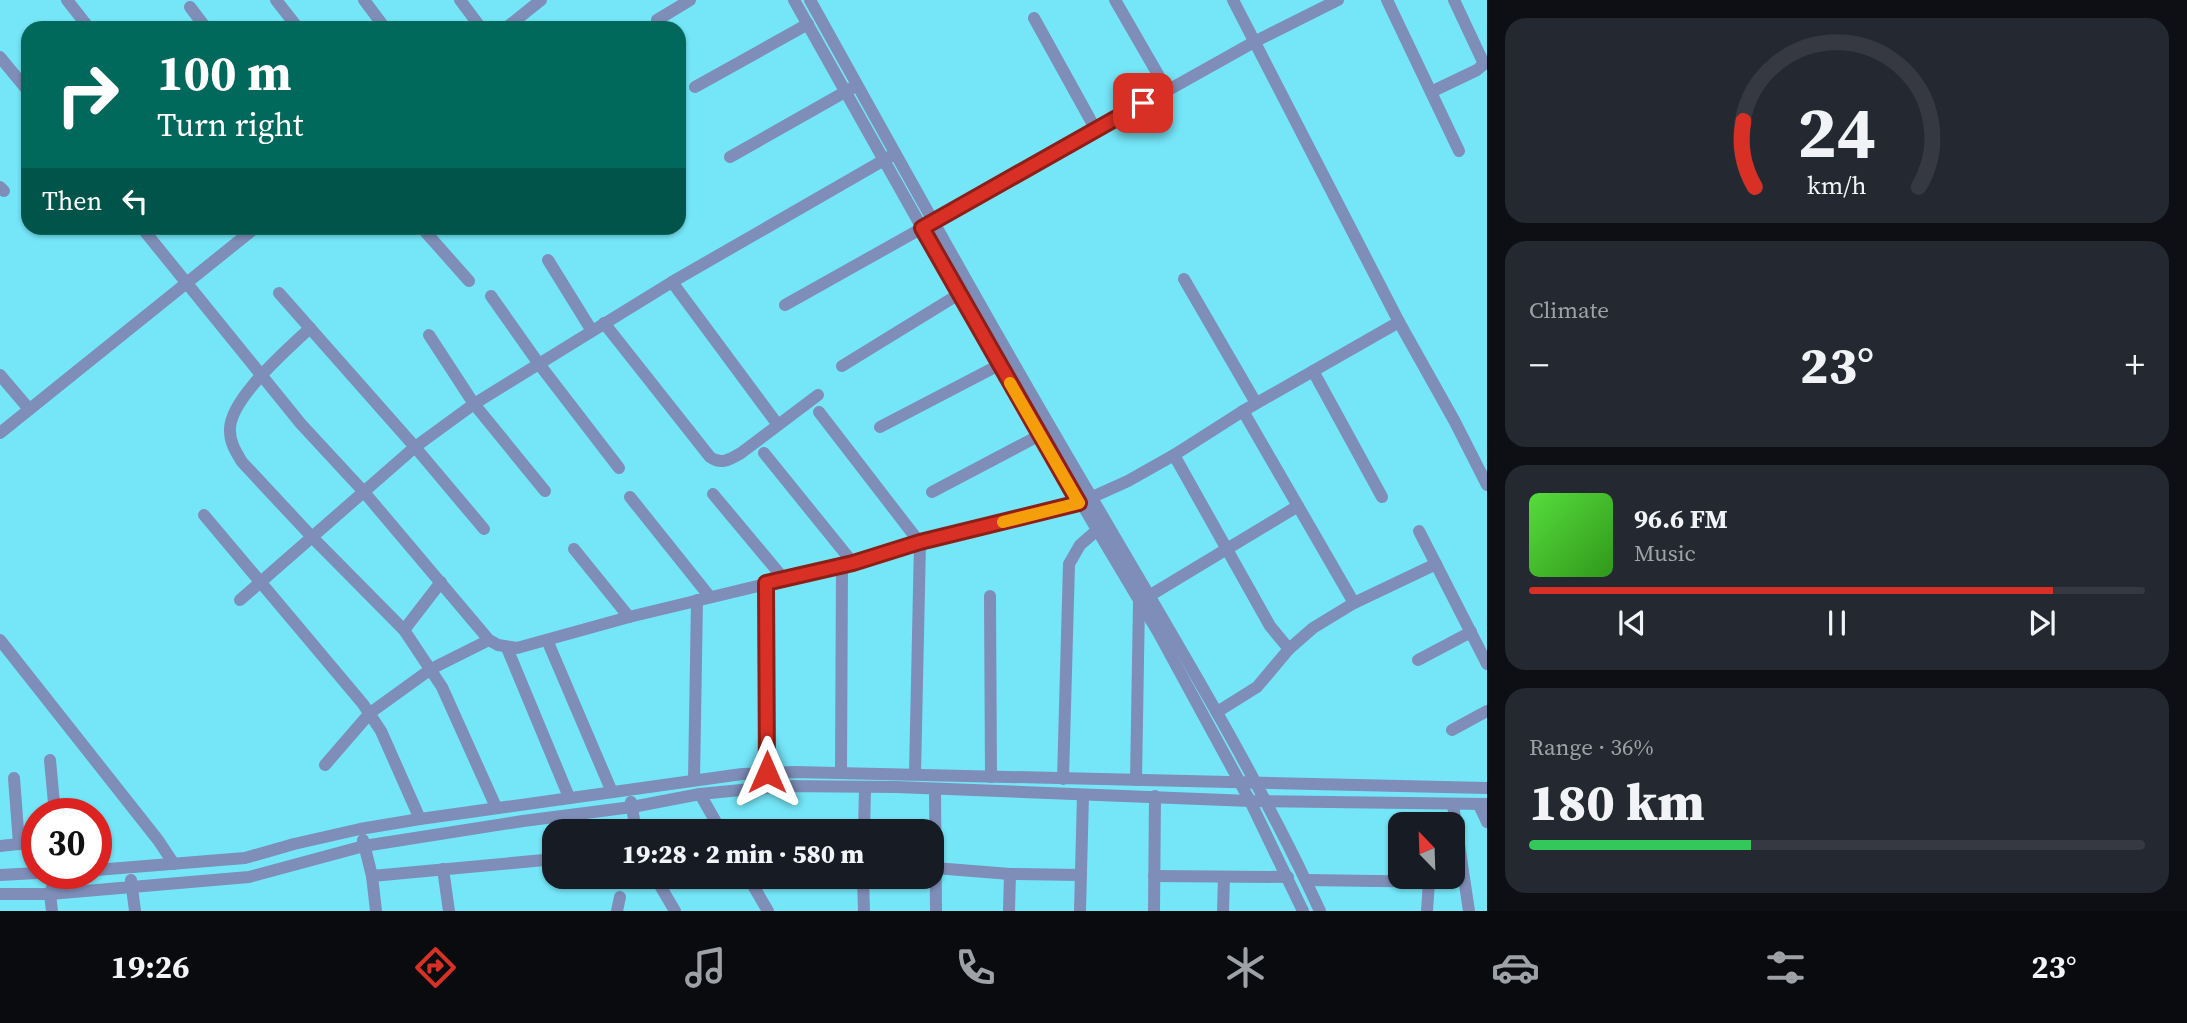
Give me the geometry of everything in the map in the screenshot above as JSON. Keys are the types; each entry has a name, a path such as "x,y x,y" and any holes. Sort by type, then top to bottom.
{"street":[{"path":"67,0 84,21"},
{"path":"276,0 292,21"},
{"path":"364,0 380,21"},
{"path":"460,0 476,21"},
{"path":"515,21 541,0"},
{"path":"657,20 690,0"},
{"path":"794,0 851,88"},
{"path":"810,0 851,88 889,156 922,228 1040,435 1085,500 1096,531 1145,599 1250,801 1303,911"},
{"path":"1115,0 1167,90"},
{"path":"1233,0 1487,485"},
{"path":"785,305 1254,42 1312,6 1338,0"},
{"path":"1387,0 1459,150"},
{"path":"1431,92 1484,64 1454,0"},
{"path":"190,7 201,21"},
{"path":"1034,18 1096,130"},
{"path":"695,87 808,24"},
{"path":"0,58 21,83"},
{"path":"730,158 851,88"},
{"path":"889,156 934,221 1085,500 1217,712 1266,801 1320,911"},
{"path":"240,600 415,447 474,404 672,282 889,156"},
{"path":"148,235 301,424 364,492 489,639 507,648 517,648 629,617 847,564 920,542 1085,500 1128,481 1174,455 1256,403 1399,321"},
{"path":"0,433 246,235"},
{"path":"428,235 469,281"},
{"path":"548,260 592,331"},
{"path":"1184,279 1256,403"},
{"path":"672,282 778,425"},
{"path":"842,366 971,287"},
{"path":"279,293 484,529"},
{"path":"491,296 619,468"},
{"path":"604,323 710,457 716,461 730,460 818,395"},
{"path":"310,328 260,375 231,417 230,438 234,449 242,462 312,537 404,630 442,687 496,807"},
{"path":"429,335 474,404 545,491"},
{"path":"880,427 999,365"},
{"path":"1313,370 1382,497"},
{"path":"0,375 29,410"},
{"path":"1243,411 1354,603"},
{"path":"819,412 920,542 915,774"},
{"path":"932,492 1040,435"},
{"path":"765,453 847,564 841,773"},
{"path":"1174,455 1270,626 1289,649"},
{"path":"713,494 784,579"},
{"path":"630,497 703,599 694,780"},
{"path":"1145,599 1298,506"},
{"path":"204,515 370,713 420,819"},
{"path":"1063,779 1069,564 1080,545 1096,531"},
{"path":"1419,531 1487,664"},
{"path":"574,548 629,617"},
{"path":"1217,712 1257,687 1289,649 1313,628 1354,603 1436,564"},
{"path":"404,630 441,582"},
{"path":"766,583 767,772"},
{"path":"990,596 991,777"},
{"path":"1136,780 1145,599"},
{"path":"1418,660 1471,632"},
{"path":"325,765 370,713 432,669 489,639"},
{"path":"0,640 174,864"},
{"path":"547,640 612,792"},
{"path":"507,648 569,797"},
{"path":"1452,730 1487,711"},
{"path":"50,760 54,798"},
{"path":"112,869 245,858 360,829 420,819 767,772 1487,788"},
{"path":"0,846 19,844 14,778"},
{"path":"0,894 50,894 249,877 365,846 632,807 699,794 782,786 897,787 1250,801 1483,804 1487,822"},
{"path":"864,819 865,788"},
{"path":"935,790 935,819"},
{"path":"630,791 634,819"},
{"path":"699,794 714,819"},
{"path":"1080,911 1083,795"},
{"path":"1154,911 1155,796"},
{"path":"1453,805 1469,911"},
{"path":"360,829 372,876 376,911"},
{"path":"372,876 542,860"},
{"path":"131,868 135,911"},
{"path":"443,869 449,911"},
{"path":"944,869 1010,874 1081,875"},
{"path":"0,875 21,874"},
{"path":"1009,911 1010,874"},
{"path":"1154,876 1288,877"},
{"path":"1223,911 1224,877"},
{"path":"1306,880 1388,881"},
{"path":"52,889 52,911"},
{"path":"662,889 675,911"},
{"path":"754,889 768,911"},
{"path":"863,889 864,911"},
{"path":"935,889 936,911"},
{"path":"1427,911 1429,889"},
{"path":"617,911 620,897"}],"slow traffic":[{"path":"1003,522 1079,503 1010,383"}],"route":[{"path":"767,772 766,583 853,563 920,542 1079,503 922,228 1143,103"}]}
